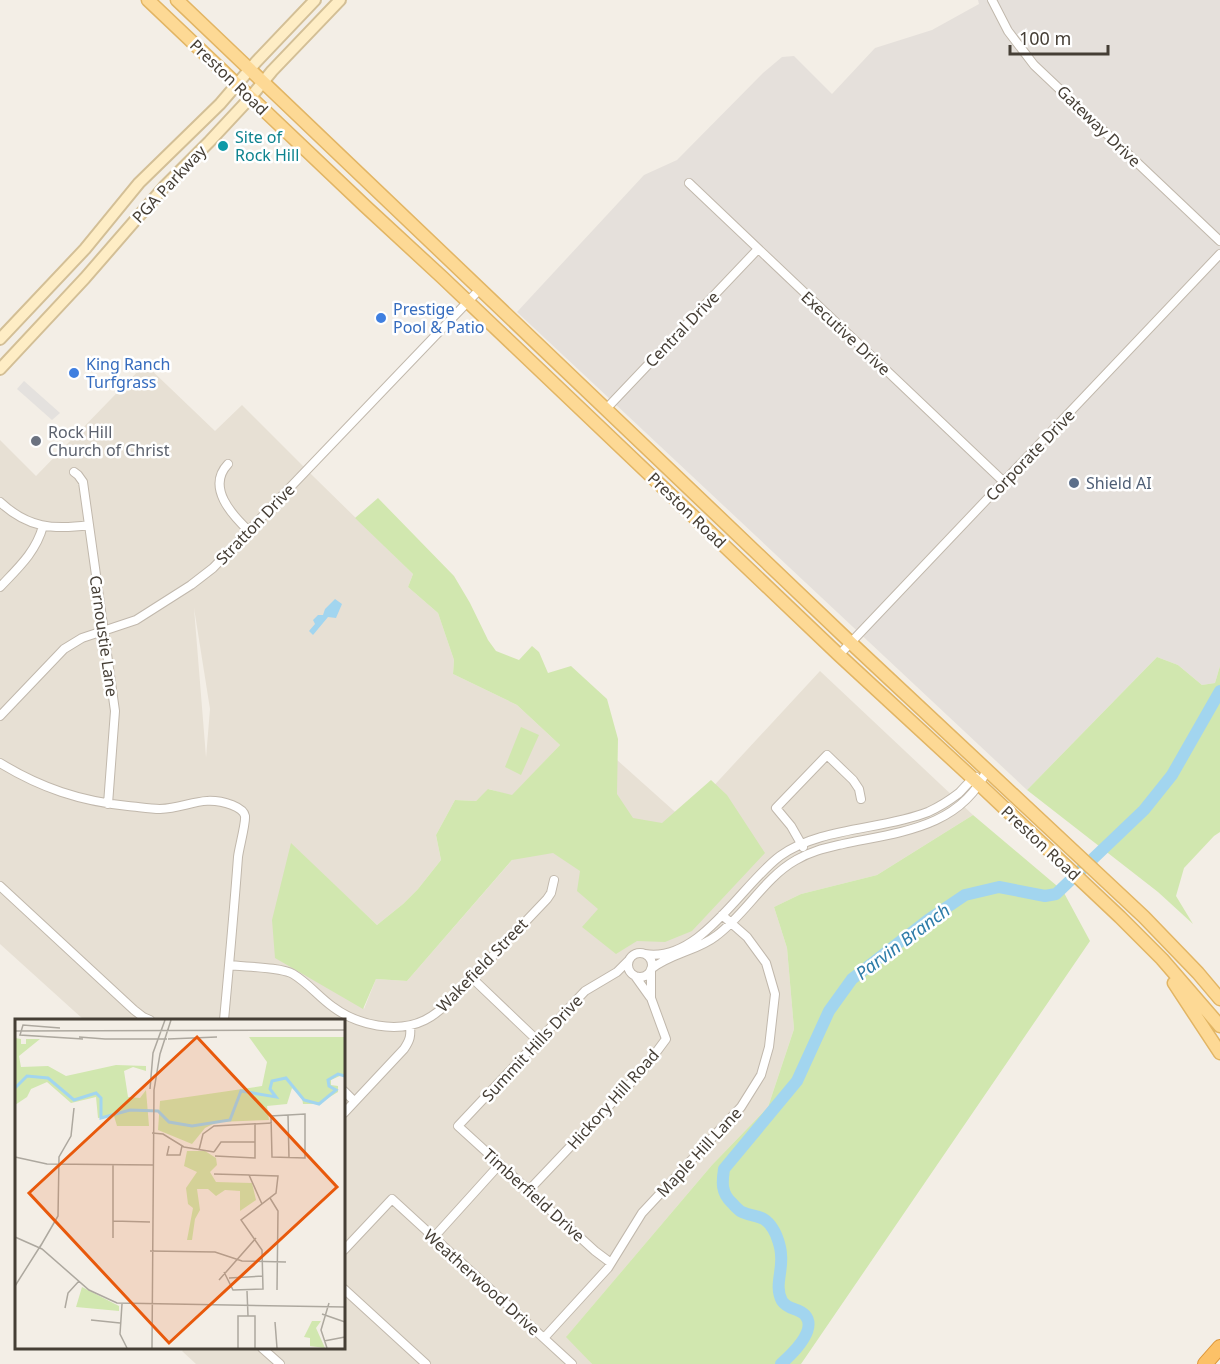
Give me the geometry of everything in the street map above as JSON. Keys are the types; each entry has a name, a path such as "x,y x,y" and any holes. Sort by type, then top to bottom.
{"highway":[{"path":"1205,1364 1220,1347"}],"main road":[{"name":"Preston Road","path":"148,0 839,655 1120,917 1162,959 1220,1026"},
{"name":"Preston Road","path":"177,0 851,643 1098,873 1182,957 1220,999"},
{"name":"PGA Parkway","path":"0,339 85,249 139,183 199,126 249,69 315,0"},
{"name":"PGA Parkway","path":"0,369 85,278 164,187 340,0"},
{"path":"587,414 600,414 606,409"},
{"path":"679,502 690,490"},
{"path":"1124,898 1165,928 1220,986"},
{"path":"1120,917 1170,977 1220,1053"}],"street":[{"name":"Gateway Drive","path":"992,0 1008,31 1034,64 1220,241"},
{"name":"Executive Drive","path":"689,183 1004,482"},
{"name":"Central Drive","path":"606,409 758,249"},
{"name":"Corporate Drive","path":"839,655 1220,254"},
{"name":"Stratton Drive","path":"0,716 64,649 82,638 136,620 199,580 213,568 480,289"},
{"path":"228,465 222,470 219,481 221,492 231,511 249,531"},
{"name":"Carnoustie Lane","path":"74,472 82,482 115,716 108,804"},
{"path":"0,502 28,522 43,526 65,528 89,525"},
{"path":"0,587 28,557 39,539 43,526"},
{"path":"806,854 792,826 776,808 827,755 853,780 859,789 861,799"},
{"path":"0,763 29,780 87,800 158,809 214,801 239,808 243,812 245,817 239,853 224,1019"},
{"path":"976,782 929,812 815,839 788,851 765,869 704,933 682,947 660,955 634,954 628,961 628,969 634,976 643,977 666,959 711,939 731,922 778,872 806,854 930,824 952,812 987,770"},
{"name":"Wakefield Street","path":"229,965 292,973 333,1007 349,1017 373,1024 410,1026 440,1011 547,899 554,880"},
{"path":"0,886 134,1010 148,1019"},
{"name":"Maple Hill Lane","path":"544,1338 601,1277 642,1213 741,1107 761,1075 769,1047 775,994 766,963 747,937 722,915"},
{"path":"645,954 652,964 651,970"},
{"name":"Summit Hills Drive","path":"458,1126 585,991 611,976 628,961"},
{"name":"Hickory Hill Road","path":"651,970 651,998"},
{"name":"Summit Hills Drive","path":"611,976 634,976"},
{"name":"Hickory Hill Road","path":"529,1190 643,1070 666,1039 651,998 634,976"},
{"path":"472,978 538,1041"},
{"path":"345,1112 404,1049 410,1041 410,1026"},
{"path":"345,1092 354,1101"},
{"name":"Timberfield Drive","path":"458,1126 611,1263"},
{"path":"434,1237 500,1164"},
{"name":"Weatherwood Drive","path":"345,1249 392,1199 572,1364"},
{"path":"345,1290 426,1364"},
{"path":"264,1349 280,1364"}],"shaded area":[{"path":"978,0 1220,0 1220,666 1215,683 1202,685 1178,665 1157,657 1027,790 517,312 644,175 677,160 763,73 782,57 794,56 832,94 875,48 932,30 979,4"},
{"path":"145,364 215,431 242,405 413,574 408,587 438,613 454,660 453,674 517,705 560,745 512,796 489,789 476,801 455,800 436,835 441,860 418,889 377,925 291,844 364,1009 376,979 407,981 607,751 683,819 820,671 973,815 877,875 801,894 774,907 787,948 794,1029 768,1107 712,1165 567,1336 592,1364 196,1364 182,1351 184,1349 345,1349 345,1019 83,1019 0,944 0,440 36,476","holes":["194,608 210,709 206,758"]},
{"path":"24,381 60,413 52,420 17,389"}],"green space":[{"path":"378,498 454,576 496,651 519,660 532,646 539,652 548,673 571,666 607,699 618,739 617,794 633,818 662,823 711,780 727,795 765,853 692,931 665,942 637,941 616,954 582,927 598,909 577,891 580,871 553,853 512,860 407,981 376,979 363,1009 275,958 272,920 291,843 377,925 418,889 441,860 436,835 455,800 476,801 488,789 512,795 560,745 517,705 453,674 454,660 438,613 408,587 413,574 355,518"},
{"path":"1157,657 1178,665 1202,685 1215,683 1220,666 1220,832 1184,868 1176,896 1193,924 1158,892 1027,790"},
{"path":"521,727 539,735 521,775 505,767"},
{"path":"973,815 1063,891 1090,941 801,1364 592,1364 566,1337 712,1165 768,1107 794,1029 787,948 774,907 801,894 877,875"}],"water":[{"path":"335,599 342,604 336,618 328,617 313,635 309,631 315,624 313,620 318,615 323,615 325,609"}],"waterway":[{"name":"Parvin Branch","path":"781,1364 802,1342 806,1335 808,1321 805,1315 790,1308 782,1301 779,1290 781,1252 770,1224 759,1217 742,1212 728,1199 723,1187 724,1169 797,1081 829,1011 852,979 928,920 965,895 999,887 1045,896 1056,894 1144,810 1172,775 1220,691"}],"place":[{"name":"Site of Rock Hill","path":"223,146"},
{"name":"Prestige Pool & Patio","path":"381,318"},
{"name":"King Ranch Turfgrass","path":"74,373"},
{"name":"Rock Hill Church of Christ","path":"36,441"},
{"name":"Shield AI","path":"1074,483"}]}
